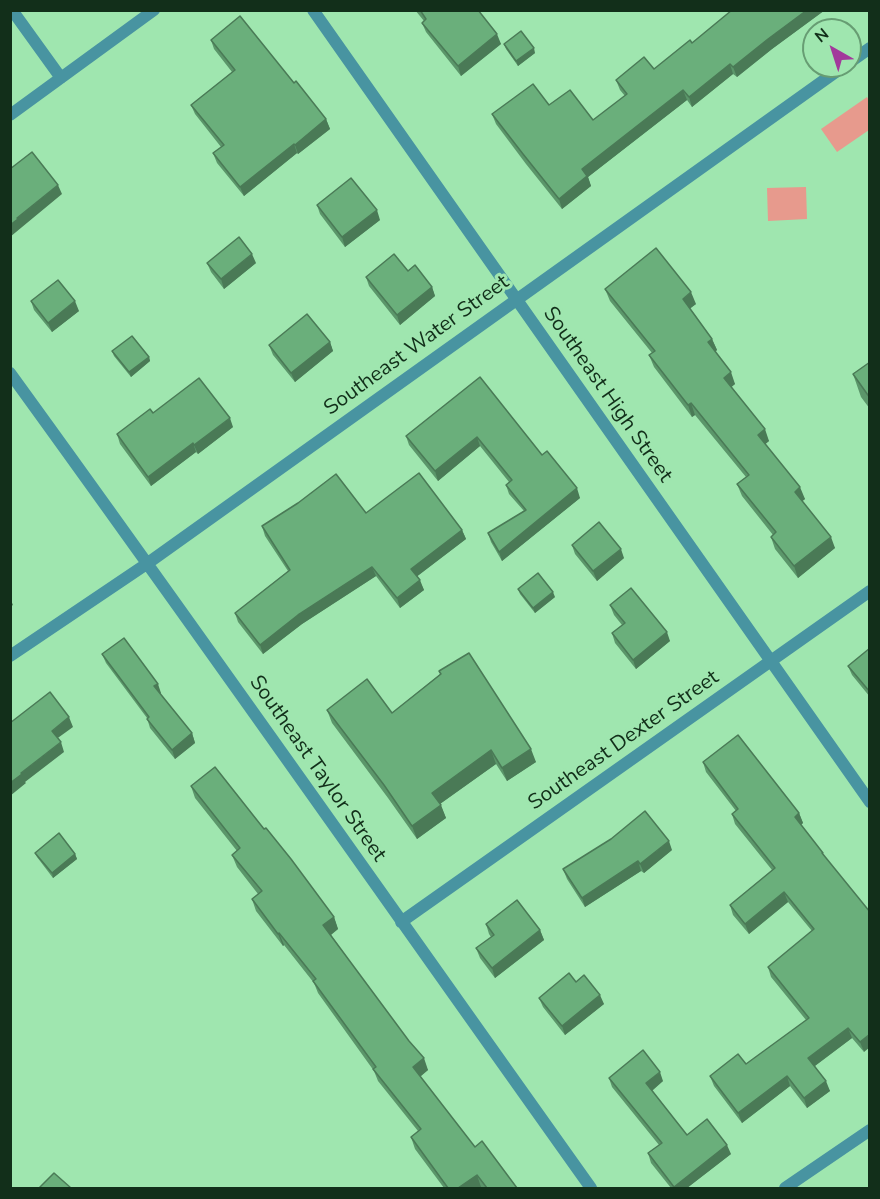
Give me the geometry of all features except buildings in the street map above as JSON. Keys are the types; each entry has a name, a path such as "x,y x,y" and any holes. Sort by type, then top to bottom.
{"street":[{"path":"12,10 61,78"},
{"path":"10,115 154,10"},
{"name":"Southeast High Street","path":"313,10 870,802"},
{"name":"Southeast Water Street","path":"10,656 148,563 827,78"},
{"name":"Southeast Taylor Street","path":"10,373 148,563 591,1188"},
{"name":"Southeast Dexter Street","path":"401,922 870,591"},
{"path":"784,1188 870,1130"}],"shaded area":[{"path":"867,97 869,130 837,152 821,129"},
{"path":"806,187 807,219 768,221 767,188"}]}
